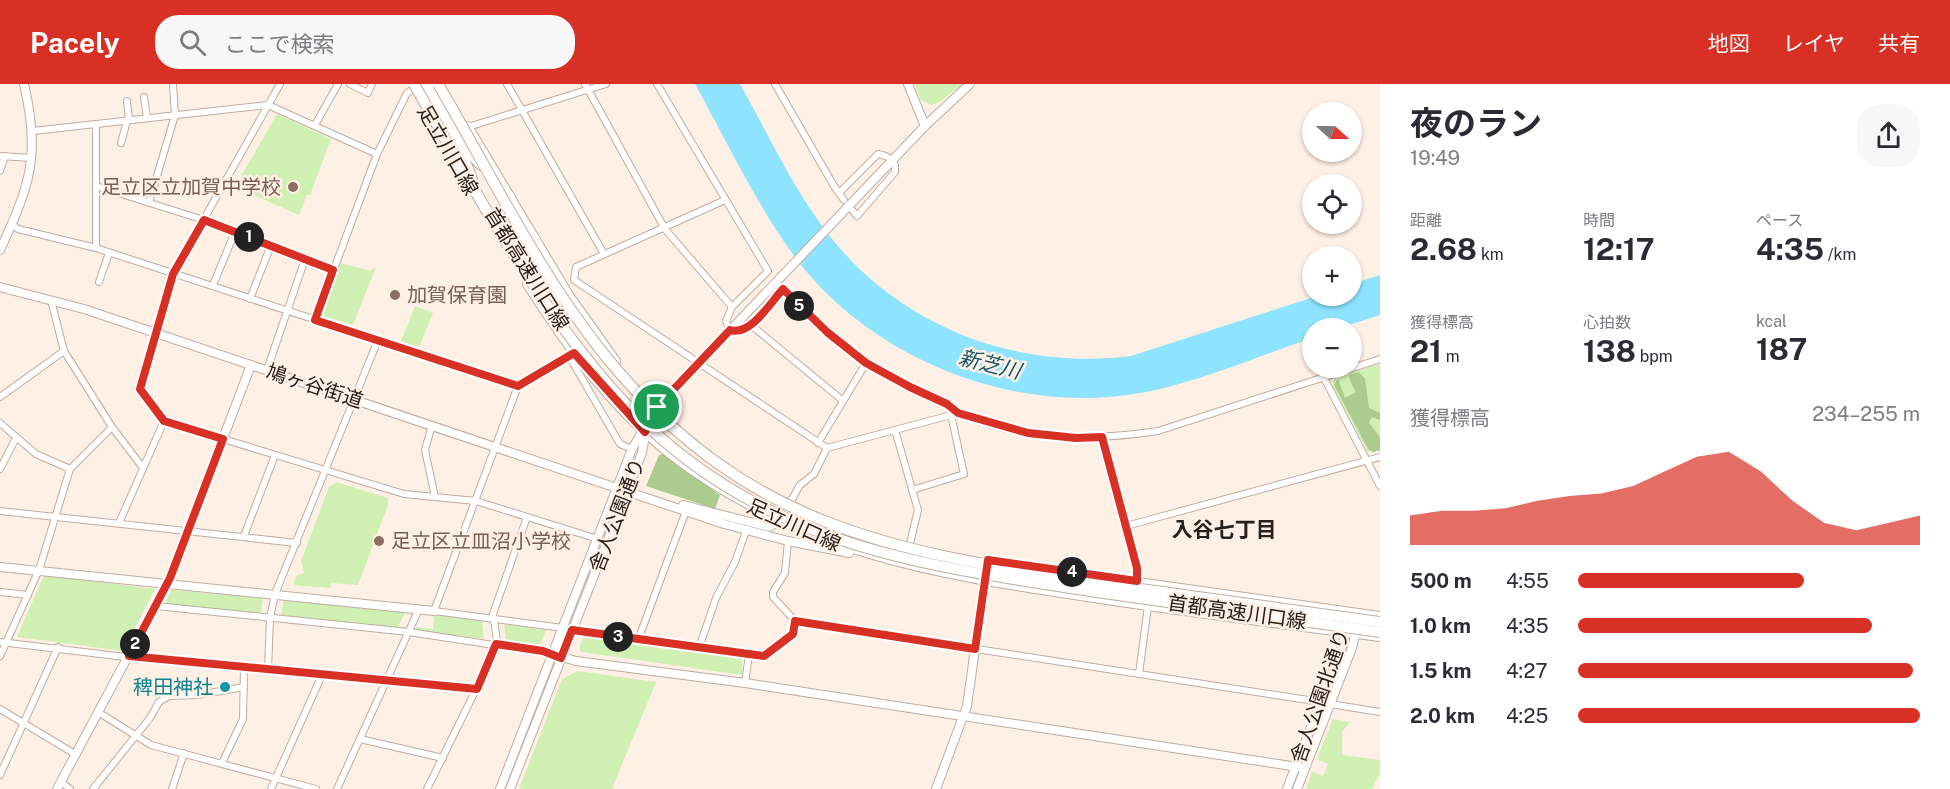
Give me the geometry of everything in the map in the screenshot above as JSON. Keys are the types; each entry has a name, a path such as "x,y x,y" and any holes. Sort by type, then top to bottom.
{"highway":[{"path":"430,84 465,161 484,213"},
{"name":"首都高速川口線","path":"438,84 529,243 616,369 643,400 692,445 752,487 830,525 875,541 949,559 1119,586 1380,622"},
{"path":"414,85 510,197"},
{"name":"首都高速川口線","path":"414,85 510,245 578,348 655,433 709,474 744,496 825,535 915,562 1105,593 1380,632"}],"street":[{"path":"0,250 29,182 33,158 33,131 24,84"},
{"path":"149,203 176,115 173,84"},
{"path":"280,84 173,274 140,389 164,421 404,495 476,501 598,539"},
{"path":"315,125 338,84"},
{"path":"350,84 368,93 372,84"},
{"name":"足立川口線","path":"443,84 510,197 615,359 657,407 720,460 791,501 870,533 988,560 1380,616"},
{"path":"507,84 604,254"},
{"path":"468,127 586,87 606,84"},
{"path":"657,84 768,272 732,307 726,321 730,330 736,332 751,325 783,289 827,332 866,363 947,404 958,413 1028,433 1076,438 1158,431 1317,378"},
{"path":"775,84 844,200"},
{"path":"908,84 925,126"},
{"path":"645,432 657,407 698,363 925,126 970,84"},
{"path":"315,320 377,154 407,93 414,85"},
{"name":"足立川口線","path":"414,85 484,213 571,355 645,432 704,478 779,521 876,558 985,581 1380,638"},
{"path":"586,87 665,229 732,307"},
{"path":"144,97 147,118"},
{"path":"121,143 128,120 127,101"},
{"path":"33,131 268,105 377,154"},
{"path":"96,124 96,248"},
{"path":"839,193 878,154 892,160 895,165 894,172 855,213"},
{"path":"0,171 2,156 33,158"},
{"path":"96,186 204,220 333,270"},
{"path":"724,200 665,229 576,267 574,280 827,448 958,413"},
{"path":"12,224 18,229 96,248 213,285 518,386"},
{"path":"213,285 235,232"},
{"path":"250,299 271,245"},
{"path":"99,282 109,253"},
{"path":"267,370 305,259"},
{"name":"鳩ヶ谷街道","path":"0,287 51,300 157,334 746,531 876,558"},
{"path":"51,300 64,351 112,427 143,468"},
{"path":"751,325 842,400"},
{"path":"268,669 270,618 275,594 378,340"},
{"path":"0,397 64,351"},
{"path":"434,611 518,386 571,355 620,444 632,450"},
{"path":"1362,364 1380,359"},
{"path":"818,443 866,363"},
{"path":"70,789 59,785 167,583 251,365"},
{"path":"1324,378 1380,486"},
{"path":"912,490 964,474 951,415"},
{"path":"119,523 164,421"},
{"path":"0,423 36,454 70,469"},
{"path":"432,425 425,450 435,497"},
{"path":"0,656 3,642 39,570 70,469 112,427"},
{"path":"895,430 918,510 910,543"},
{"name":"舎人公園通り","path":"510,789 557,656 563,628 632,450 645,432"},
{"name":"舎人公園通り","path":"500,789 557,656 572,630 642,453 645,432"},
{"path":"1102,437 1138,573 1137,581"},
{"path":"0,469 16,438"},
{"path":"779,521 801,485 814,474 827,448"},
{"path":"244,536 275,455"},
{"path":"1126,526 1380,458"},
{"name":"鳩ヶ谷街道","path":"627,491 763,527 773,526 779,521"},
{"path":"0,511 297,543"},
{"path":"638,640 686,512"},
{"path":"427,789 477,689 496,644 493,618 527,517"},
{"path":"699,648 716,598 735,562 746,531"},
{"path":"788,541 785,573 773,592 773,597 795,621 1380,712"},
{"path":"936,789 965,716 988,560"},
{"path":"0,567 420,609 563,628"},
{"path":"0,592 28,595"},
{"path":"156,606 409,632 496,644 557,656 1301,767"},
{"path":"1139,674 1148,606"},
{"path":"337,789 420,609"},
{"name":"舎人公園北通り","path":"1325,703 1347,621 1353,612"},
{"name":"舎人公園北通り","path":"1297,789 1301,767 1325,703 1355,634 1357,622 1353,612"},
{"path":"572,630 764,656 793,634 795,621"},
{"path":"3,642 244,668 477,689"},
{"path":"0,776 58,647"},
{"path":"745,683 749,654"},
{"path":"222,763 243,719 244,668"},
{"path":"271,789 322,675"},
{"path":"93,789 159,702 169,696 198,695 244,687"},
{"path":"0,709 75,754"},
{"path":"98,712 151,745 316,789"},
{"path":"360,739 442,758"},
{"path":"173,789 184,753"},
{"name":"舎人公園北通り","path":"1287,789 1301,767"}],"green space":[{"path":"915,84 962,84 940,102 931,105 921,100"},
{"path":"277,114 331,139 310,195 307,195 299,215 235,187"},
{"path":"341,263 370,271 376,267 353,325 325,317 323,313"},
{"path":"415,306 433,313 419,347 401,341"},
{"path":"1380,364 1380,451 1368,452 1332,385 1335,378 1362,378 1362,369"},
{"path":"1362,376 1365,379 1369,408 1380,413 1380,420 1372,417 1369,423 1380,437 1380,450 1373,452 1368,449 1334,385 1338,379 1345,398 1356,392 1349,379 1362,378"},
{"path":"663,454 720,495 715,509 646,486 659,455"},
{"path":"336,482 388,498 388,505 358,585 331,583 330,588 293,585 296,576 304,573 301,561 329,487"},
{"path":"44,575 155,589 123,651 17,637"},
{"path":"171,590 263,598 261,614 165,604"},
{"path":"284,599 405,612 398,628 281,615"},
{"path":"422,613 482,621 484,639 416,630 416,627 433,629 434,617"},
{"path":"504,624 546,630 540,646 506,642"},
{"path":"584,635 742,657 742,675 581,652 579,648"},
{"path":"578,671 656,682 612,789 519,789 562,679"},
{"path":"1333,719 1350,722 1342,732 1342,755 1380,760 1380,773 1372,789 1306,789 1312,772 1323,776 1328,764 1317,759"}],"water":[{"name":"新芝川","path":"695,84 740,84 788,172 820,223 849,258 882,288 918,313 957,333 998,347 1041,356 1086,359 1131,356 1302,301 1302,306 1362,306 1362,281 1380,275 1380,315 1362,321 1362,318 1302,318 1302,342 1161,389 1094,398 1048,396 1002,389 957,375 914,356 874,332 838,304 806,271 790,250 747,180"}],"place":[{"name":"足立区立加賀中学校","path":"293,187"},
{"name":"加賀保育園","path":"395,295"},
{"name":"足立区立皿沼小学校","path":"379,541"},
{"name":"稗田神社","path":"225,687"}],"district":[{"name":"入谷七丁目","path":"1224,529"}],"route":[{"path":"204,220 333,270 315,320 518,386 574,353 645,432 657,407 730,330 736,332 747,329 783,289 827,332 866,363 947,404 958,413 1028,433 1076,438 1102,437 1137,568 1137,581 988,560 975,649 795,621 793,634 764,656 572,630 561,658 543,651 496,644 477,689 129,656 170,578 223,439 164,421 140,389 173,274 204,220"}]}
